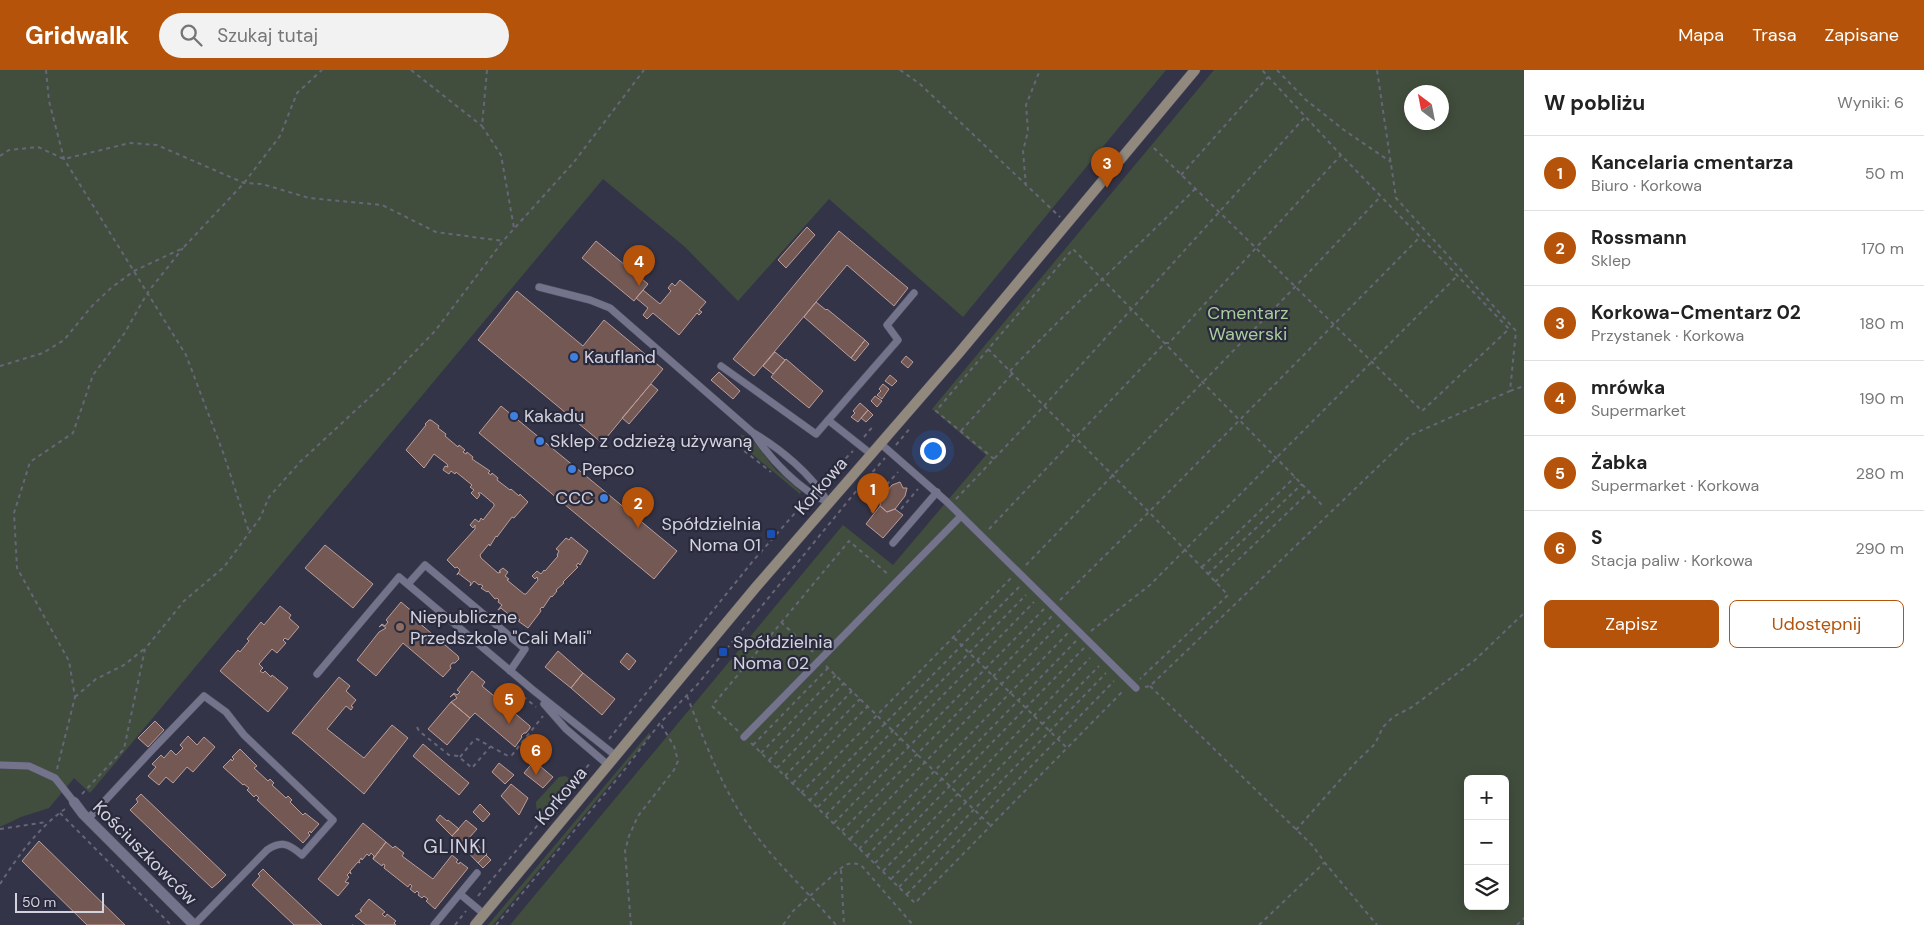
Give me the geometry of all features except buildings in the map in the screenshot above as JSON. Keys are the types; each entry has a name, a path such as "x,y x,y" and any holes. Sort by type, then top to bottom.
{"street":[{"name":"Korkowa","path":"475,925 828,502 881,444 1195,70"},
{"name":"Kościuszkowców","path":"74,802 88,819 194,925"}],"lane":[{"path":"539,287 590,300 610,308 752,432 769,442 818,486 828,502"},
{"path":"721,366 816,434 898,340 887,325 914,293"},
{"path":"828,420 871,454"},
{"path":"752,432 763,449 811,494 828,502"},
{"path":"881,444 937,492 1135,687"},
{"path":"893,543 937,492"},
{"path":"744,737 961,516"},
{"path":"408,584 425,565 518,643 525,649 510,671"},
{"path":"317,674 399,577 533,690 616,756"},
{"path":"533,690 566,729 608,765"},
{"path":"88,819 204,696 226,712 244,735 334,820 302,855 292,846 284,844 274,845 267,850 194,925"},
{"path":"0,765 29,766 55,778 74,802"},
{"path":"434,925 477,873"},
{"path":"460,894 484,914"}],"path":[{"path":"46,70 49,101 64,159 186,355 224,455 249,532"},
{"path":"55,778 75,697 69,661 17,568 14,513 30,462 73,434 93,375 124,334 148,292 183,248 244,183 280,136 297,92 322,70"},
{"path":"411,70 482,126 501,155 514,229"},
{"path":"482,126 488,70"},
{"path":"75,697 96,679 124,665 145,649 184,601 224,567 260,518 269,497 300,462 385,383 436,332 504,241 574,162 644,70"},
{"path":"900,70 920,84 1066,224"},
{"path":"1026,186 1023,151 1028,131 1026,105 1040,70"},
{"path":"1154,148 1422,411 1508,329 1262,70"},
{"path":"1277,70 1306,100 1344,130 1391,162"},
{"path":"1377,70 1396,198 1516,331 1510,391"},
{"path":"1181,175 1268,76"},
{"path":"950,505 1044,406 1305,117"},
{"path":"0,156 9,150 38,147 64,159 130,143 157,145 244,183 262,184 309,198 382,205 436,232 504,241"},
{"path":"982,536 1165,343 1169,343 1341,155"},
{"path":"961,431 1049,329 1195,189"},
{"path":"801,793 1022,569 1381,196"},
{"path":"834,824 985,669 1053,607 1150,512 1239,419 1420,237"},
{"path":"0,366 43,353 64,340 92,306 111,288 134,271 183,248"},
{"path":"994,458 936,411 1073,249 1323,506"},
{"path":"867,856 1018,701 1113,612 1150,585 1457,276"},
{"path":"896,581 849,541 712,706 915,903 1123,691 1135,687 1228,595 1150,512 1074,438 988,349"},
{"path":"1377,925 1324,863 1313,846 1150,686 1411,435 1524,386"},
{"path":"821,482 859,444 874,425"},
{"path":"731,442 773,474"},
{"path":"871,512 876,506 881,491 900,470 898,468"},
{"path":"496,925 622,773 660,723 687,696 862,484 852,475"},
{"path":"1202,567 1295,477"},
{"path":"1208,574 1302,484"},
{"path":"901,508 920,486"},
{"path":"1215,582 1309,492"},
{"path":"801,496 803,502"},
{"path":"603,746 753,561 806,500"},
{"path":"810,801 1026,580"},
{"path":"818,808 1033,588"},
{"path":"825,816 1041,595"},
{"path":"841,832 993,676 1053,607"},
{"path":"1296,830 1356,762 1375,744 1383,726 1475,660 1524,613"},
{"path":"850,840 1065,619"},
{"path":"781,622 991,826"},
{"path":"859,849 1073,627"},
{"path":"953,638 1067,748"},
{"path":"874,864 1026,709 1085,639"},
{"path":"0,884 19,855 49,822 74,802 124,749 145,649"},
{"path":"882,872 1097,651"},
{"path":"890,879 1106,658"},
{"path":"898,887 1113,666"},
{"path":"753,745 828,668"},
{"path":"906,895 1121,674"},
{"path":"761,753 836,675"},
{"path":"769,761 844,683"},
{"path":"776,768 852,691"},
{"path":"687,696 726,788 746,821 779,864 836,925"},
{"path":"784,776 860,698"},
{"path":"792,784 868,706"},
{"path":"460,757 476,739 508,756 512,755 546,712"},
{"path":"631,925 625,851 629,836 638,816 674,770 678,760 674,746 660,723"},
{"path":"417,727 449,755 460,757 472,768 490,747"},
{"path":"454,925 596,755"},
{"path":"59,813 171,925"},
{"path":"0,829 49,822"},
{"path":"783,925 793,911 810,895 846,864 854,863 861,865 913,925"},
{"path":"1259,925 1324,863"},
{"path":"840,869 844,925"},
{"path":"1517,925 1524,918"}],"green space":[{"path":"0,70 1166,70 963,317 829,199 738,301 685,247 603,179 90,793 74,778 49,808 21,817 0,827"},
{"name":"Cmentarz Wawerski","path":"1214,70 1524,70 1524,925 510,925 843,525 893,565 986,455 932,409"},
{"path":"742,435 750,437 775,469 801,492 800,494 734,439"},
{"path":"649,733 651,735 493,925 488,925"},
{"path":"565,776 572,780 542,815 540,814 537,810 536,802 559,777"}],"place":[{"name":"Korkowa-Cmentarz 02","path":"1107,188"},
{"name":"mrówka","path":"639,286"},
{"name":"Kaufland","path":"574,357"},
{"name":"Kakadu","path":"514,416"},
{"name":"Sklep z odzieżą używaną","path":"540,441"},
{"name":"Pepco","path":"572,469"},
{"name":"CCC","path":"604,498"},
{"name":"Kancelaria cmentarza","path":"873,514"},
{"name":"Rossmann","path":"638,528"},
{"name":"Spółdzielnia Noma 01","path":"771,534"},
{"name":"Niepubliczne Przedszkole \"Cali Mali\"","path":"400,627"},
{"name":"Spółdzielnia Noma 02","path":"723,652"},
{"name":"Żabka","path":"509,724"},
{"name":"S","path":"536,775"}],"district":[{"name":"GLINKI","path":"455,846"}]}
